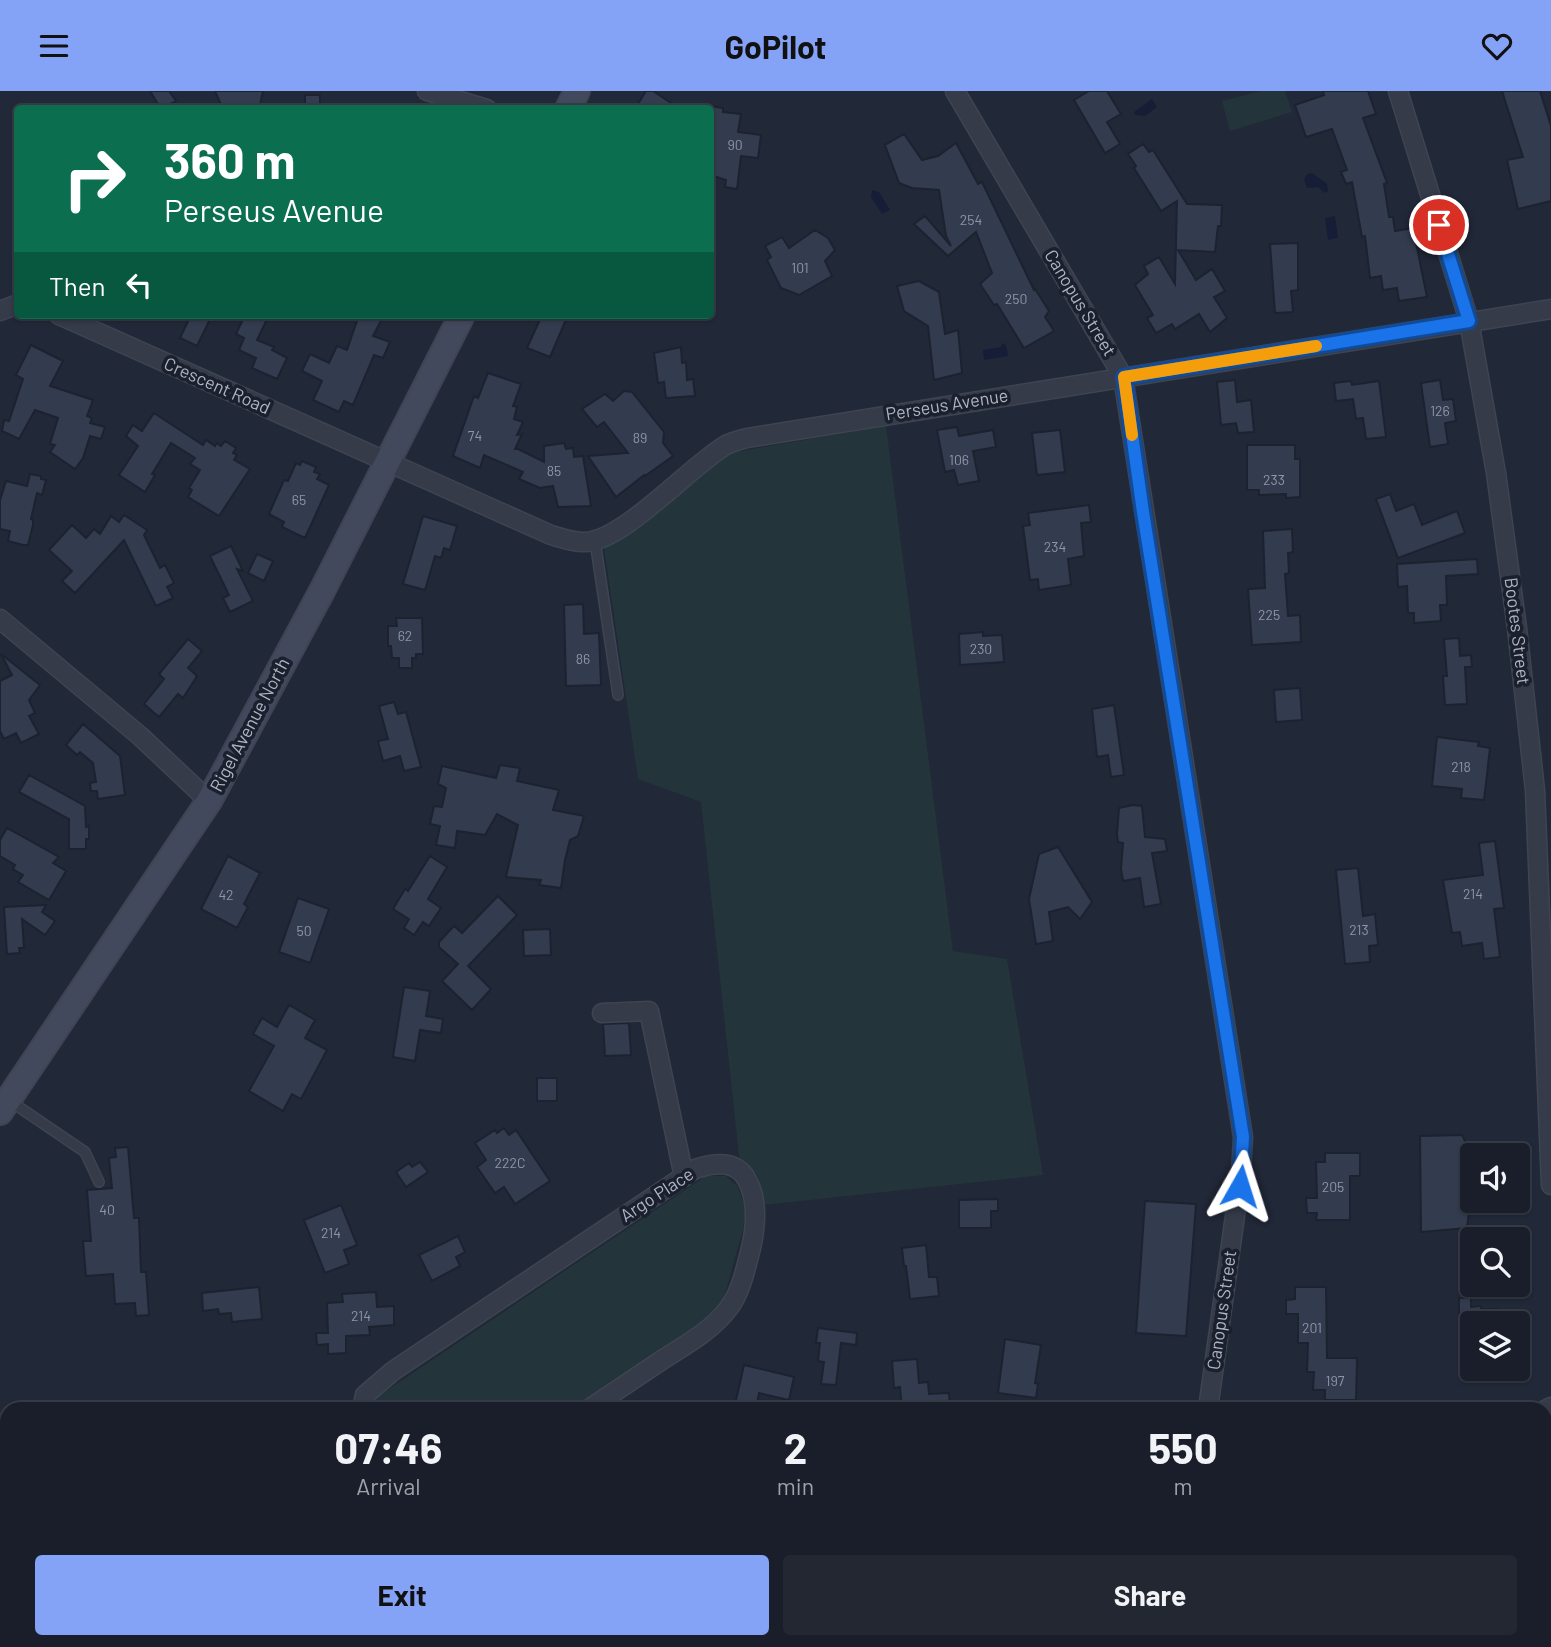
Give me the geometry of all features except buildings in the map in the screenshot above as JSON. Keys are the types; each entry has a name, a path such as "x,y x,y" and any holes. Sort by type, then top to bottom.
{"main road":[{"name":"Rigel Avenue North","path":"3,1102 204,795 322,591 447,319"},
{"name":"Rigel Avenue North","path":"381,461 460,319"}],"street":[{"path":"427,91 474,105"},
{"name":"Canopus Street","path":"954,91 1124,377 1143,512 1243,1137 1240,1186 1209,1402"},
{"name":"Bootes Street","path":"1398,91 1469,321 1496,473 1535,790 1551,1185"},
{"name":"Perseus Avenue","path":"595,541 617,531 729,443 747,438 1551,309"},
{"name":"Crescent Road","path":"67,319 381,461"},
{"path":"381,461 551,535 584,543 595,541"},
{"path":"0,619 140,736 204,795"},
{"path":"602,1013 649,1011 684,1177"},
{"name":"Argo Place","path":"362,1402 365,1395 393,1371 684,1177 713,1163 727,1164 745,1176 755,1210 754,1232 740,1285 730,1306 697,1337 600,1402"}],"lane":[{"path":"595,541 618,695"},
{"path":"3,1102 85,1152 99,1182"}],"shaded area":[{"path":"1261,91 1285,91 1292,112 1230,131 1222,101"},
{"path":"886,426 953,951 1007,959 1043,1175 763,1205 758,1176 739,1156 701,802 638,779 604,548 729,453"},
{"path":"706,1176 726,1176 737,1186 746,1208 743,1230 723,1301 689,1333 587,1402 375,1402 377,1397"}],"water":[{"path":"1152,99 1157,107 1145,116 1135,115 1134,112"},
{"path":"1312,173 1327,184 1328,191 1325,193 1318,187 1307,188 1304,179 1307,174"},
{"path":"872,190 879,192 890,210 882,214 871,197"},
{"path":"1335,216 1338,238 1328,240 1325,218"},
{"path":"1002,343 1006,345 1008,356 984,360 983,350 1001,347"}],"slow traffic":[{"path":"1132,435 1124,377 1316,346"}],"route":[{"path":"1240,1186 1243,1137 1143,512 1124,377 1469,321 1439,225"}]}
